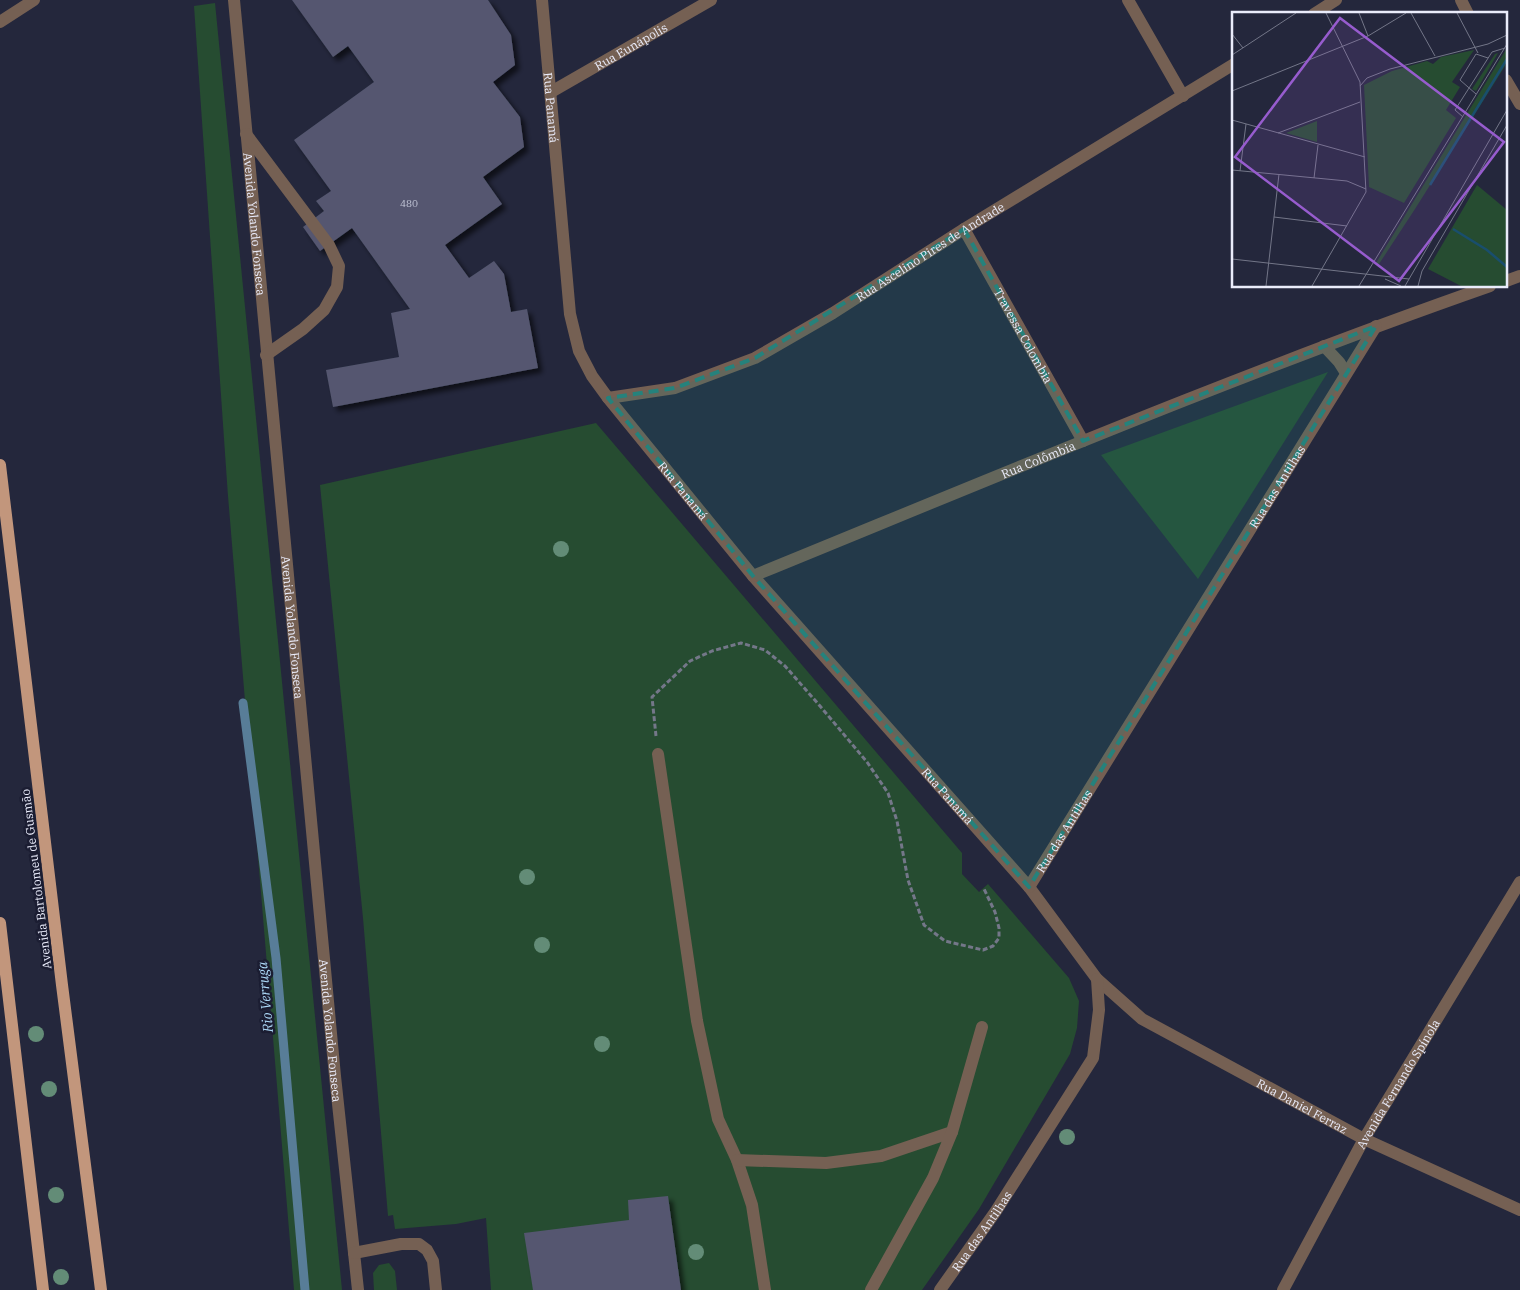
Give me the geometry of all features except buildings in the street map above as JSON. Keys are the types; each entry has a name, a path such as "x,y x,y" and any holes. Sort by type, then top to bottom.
{"main road":[{"name":"Avenida Bartolomeu de Gusmão","path":"0,465 62,985 101,1290"},
{"path":"0,927 43,1290"}],"street":[{"path":"0,22 34,0"},
{"name":"Avenida Yolando Fonseca","path":"234,0 335,1076 358,1290"},
{"name":"Rua Panamá","path":"542,0 570,314 580,351 592,376 754,576 1029,887"},
{"name":"Rua Eunápolis","path":"551,92 711,0"},
{"path":"1128,0 1183,96"},
{"path":"1317,12 1336,0"},
{"path":"1461,0 1467,12"},
{"name":"Rua Ascelino Pires de Andrade","path":"608,398 675,388 756,358 833,313 1232,65"},
{"path":"1508,83 1520,104"},
{"path":"246,134 329,245 339,266 337,288 324,310 303,329 266,355"},
{"name":"Travessa Colombia","path":"964,230 1083,441"},
{"path":"1508,280 1520,276"},
{"path":"1346,373 1339,362 1324,346 1484,288"},
{"name":"Rua das Antilhas","path":"940,1290 996,1211 1092,1058 1099,1010 1097,979 1029,887 1376,326"},
{"name":"Rua Colômbia","path":"754,576 1083,441 1324,346"},
{"path":"658,754 697,1020 718,1119 737,1160 752,1205 765,1290"},
{"name":"Avenida Fernando Spínola","path":"1283,1290 1364,1139 1520,882"},
{"name":"Rua Daniel Ferraz","path":"1097,979 1142,1019 1364,1139 1520,1210"},
{"path":"871,1290 933,1178 952,1132 982,1027"},
{"path":"737,1160 826,1163 881,1156 952,1132"},
{"path":"354,1253 402,1244 419,1244 427,1250 433,1260 436,1290"}],"path":[{"path":"658,754 652,697 671,678 690,661 712,651 741,643 765,650 784,666 820,706 867,762 888,793 897,821 908,880 924,926 945,941 983,950 993,946 998,938 998,928 995,912 984,889"}],"highlighted area":[{"path":"964,229 1083,441 1376,326 1029,887 753,576 608,398 675,388 755,358"}],"green space":[{"path":"215,3 342,1290 294,1290 228,496 194,6"},
{"path":"1328,372 1198,579 1101,455"},
{"path":"596,423 962,853 962,874 979,892 988,884 1069,978 1079,1001 1077,1028 1070,1054 979,1209 922,1290 491,1290 486,1218 456,1224 395,1229 393,1215 388,1216 363,918 320,485"},
{"path":"389,1263 395,1271 397,1290 374,1290 373,1273 379,1265"}],"waterway":[{"name":"Rio Verruga","path":"243,703 276,958 305,1290"}]}
